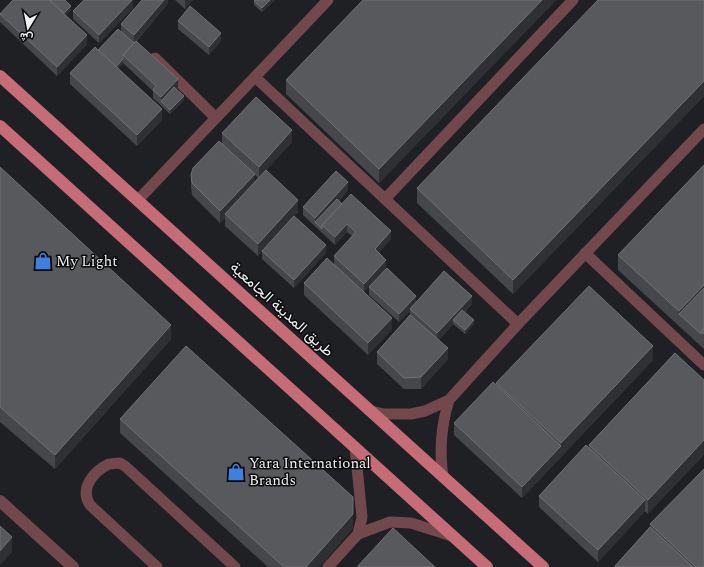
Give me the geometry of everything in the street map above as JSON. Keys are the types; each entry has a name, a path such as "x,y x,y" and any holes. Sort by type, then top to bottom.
{"main road":[{"name":"طريق المدينة الجامعية","path":"0,76 543,567"},
{"path":"2,131 487,567"}],"street":[{"path":"0,501 73,567"}],"lane":[{"path":"385,199 573,0"},
{"path":"138,200 327,1"},
{"path":"155,58 216,118"},
{"path":"255,77 518,324"},
{"path":"371,411 384,414 411,414 437,406 449,400 518,324 704,129"},
{"path":"585,253 704,365"},
{"path":"442,476 440,445 444,415 449,400"},
{"path":"354,447 362,517 358,534"},
{"path":"158,567 86,500 85,488 88,483 109,464 120,463 124,466 235,567"},
{"path":"328,567 358,534 390,522 411,523 452,536"}],"building":[{"path":"13,0 49,0 87,35 57,67 0,14"},
{"path":"50,0 65,0 71,6 64,13"},
{"path":"84,0 132,0 99,35 73,11"},
{"path":"142,0 164,0 134,35 121,24"},
{"path":"270,0 262,8 254,1"},
{"path":"363,0 542,0 379,169 286,80"},
{"path":"598,0 704,0 704,81 513,280 417,188"},
{"path":"190,6 221,33 209,47 178,21"},
{"path":"118,29 134,43 123,55 123,59 116,67 98,50"},
{"path":"136,41 178,79 161,97 153,90 156,86 123,55"},
{"path":"95,47 162,109 137,135 70,73"},
{"path":"174,87 184,96 170,110 161,101"},
{"path":"256,97 292,130 259,167 222,133"},
{"path":"219,141 255,174 220,211 192,183 191,175 193,168"},
{"path":"704,165 704,285 679,311 618,255"},
{"name":"My Light","path":"0,167 171,325 55,455 0,407"},
{"path":"266,170 298,200 258,244 225,214"},
{"path":"336,171 348,182 315,218 303,207"},
{"path":"351,194 391,231 375,249 386,260 364,284 334,256 356,232 347,224 335,237 322,225"},
{"path":"337,199 342,204 322,225 322,229 315,222"},
{"path":"294,216 326,245 294,280 262,251"},
{"path":"327,258 392,318 368,343 304,283"},
{"path":"387,268 416,296 399,314 369,287"},
{"path":"444,271 472,296 437,333 410,309"},
{"path":"589,286 653,346 561,443 496,383"},
{"path":"704,288 704,328 701,334 679,314"},
{"path":"462,310 474,320 465,330 453,320"},
{"path":"410,315 448,348 421,377 404,378 377,352"},
{"name":"Yara International Brands","path":"186,346 353,497 353,514 306,567 284,567 120,419"},
{"path":"675,353 704,380 704,440 648,500 589,445"},
{"path":"493,382 561,446 522,487 454,423"},
{"path":"586,445 645,500 598,550 539,496"},
{"path":"704,469 704,567 696,567 650,524"},
{"path":"0,526 12,537 0,551"},
{"path":"650,527 693,567 616,567 615,566"},
{"path":"393,528 435,567 357,567"}],"place":[{"name":"My Light","path":"43,261"},
{"name":"Yara International Brands","path":"236,472"}]}
